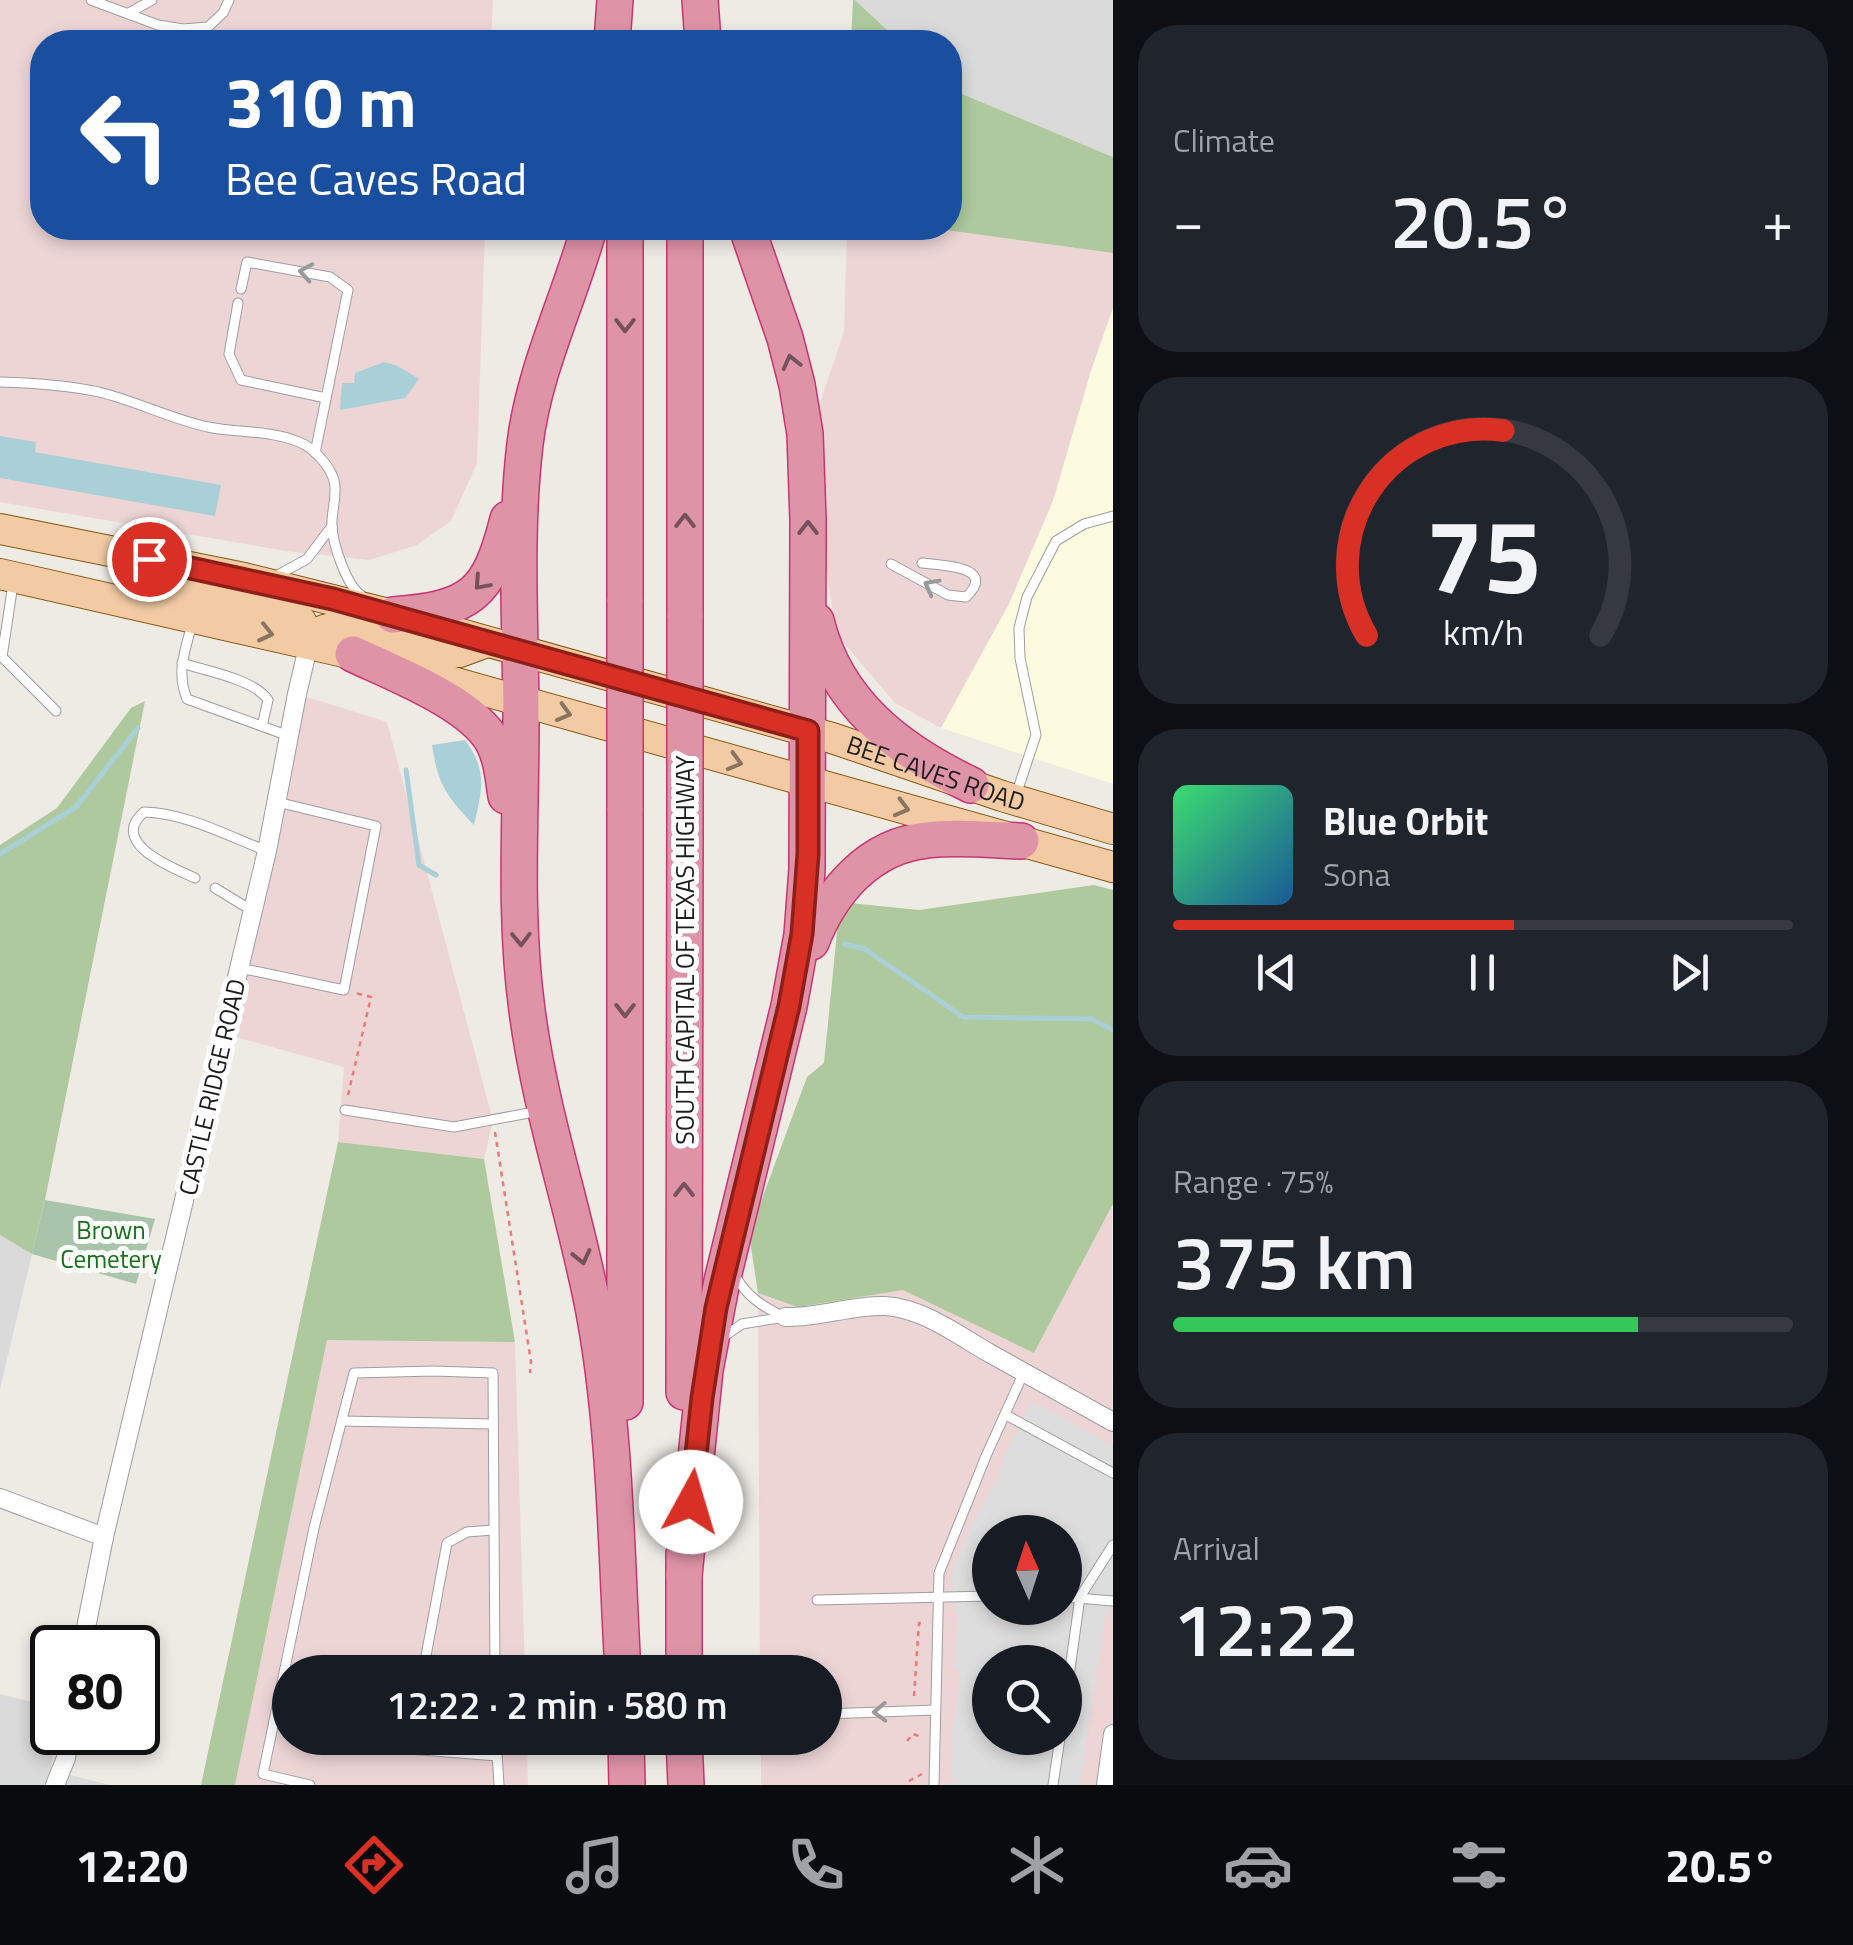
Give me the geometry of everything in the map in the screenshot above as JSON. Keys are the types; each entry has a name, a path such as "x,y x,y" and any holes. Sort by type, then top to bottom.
{"highway":[{"path":"613,30 616,0"},
{"path":"625,0 625,30"},
{"path":"685,0 685,30"},
{"path":"700,0 702,30"},
{"path":"393,615 444,609 460,602 481,586 491,572 499,555 523,460 541,369 584,240"},
{"path":"624,1655 625,240"},
{"name":"SOUTH CAPITAL OF TEXAS HIGHWAY","path":"684,1655 685,240"},
{"path":"684,1575 705,1370 791,995 804,915 808,486 802,410 785,338 750,240"},
{"path":"523,460 520,521 504,646 521,701 524,984 532,1044 598,1338 623,1655"},
{"path":"808,580 828,658 851,698 910,750 971,785"},
{"path":"353,654 460,708 485,730 501,764 521,892"},
{"path":"791,995 828,904 851,876 873,859 897,847 927,840 1021,841"},
{"path":"626,1755 627,1785"},
{"path":"685,1755 686,1785"}],"main road":[{"name":"BEE CAVES ROAD","path":"3,530 261,582 393,615 808,731 1113,830"},
{"path":"3,530 186,590 288,612 301,621 309,643 324,630 340,626 437,652 504,646"},
{"name":"BEE CAVES ROAD","path":"7,575 353,654 1113,867"}],"street":[{"name":"CASTLE RIDGE ROAD","path":"87,1625 104,1537 267,852 309,643"},
{"path":"785,1317 863,1307 896,1308 918,1314 1113,1422"},
{"path":"0,1498 104,1537"},
{"path":"1108,1780 1113,1734"},
{"path":"55,1785 66,1755"}],"lane":[{"path":"91,0 158,26 183,28 208,27 223,13 228,0"},
{"path":"129,13 152,0"},
{"path":"241,289 246,262 330,276 348,290 315,452"},
{"path":"238,302 229,354 241,380 326,398"},
{"path":"0,382 97,392 208,426 300,442 315,452 334,481 332,526 354,590 393,615"},
{"path":"1014,800 1036,735 1020,658 1019,628 1027,597 1056,541 1084,524 1113,516"},
{"path":"261,582 297,566 332,526"},
{"path":"891,564 948,595 966,597 972,592 974,580 965,568 922,564"},
{"path":"7,575 1,657 56,711"},
{"path":"194,616 182,663 181,684 187,699 289,736"},
{"path":"182,663 262,691 268,700 262,726"},
{"path":"240,968 344,990 376,826 277,802"},
{"path":"195,878 145,853 136,839 137,818 144,812 158,812 267,852"},
{"path":"215,888 253,911"},
{"path":"345,1110 454,1127 546,1109"},
{"path":"730,1249 742,1288 754,1300 785,1317"},
{"path":"705,1370 718,1344 734,1328 785,1317"},
{"path":"288,1655 314,1528 354,1374 434,1371 493,1374 495,1655"},
{"path":"934,1785 939,1573 1024,1372"},
{"path":"1006,1415 1113,1473"},
{"path":"342,1421 493,1424"},
{"path":"426,1655 447,1543 467,1532 493,1530"},
{"path":"1082,1594 1113,1545"},
{"path":"817,1600 972,1596"},
{"path":"1082,1597 1113,1602"},
{"path":"842,1713 935,1710"},
{"path":"272,1731 263,1774 310,1785"},
{"path":"491,1755 498,1756 499,1785"},
{"path":"1054,1785 1058,1755"}],"path":[{"path":"344,990 371,997 345,1110"},
{"path":"494,1121 530,1373"},
{"path":"913,1701 919,1624 928,1623"},
{"path":"907,1740 916,1734 925,1742"},
{"path":"909,1781 922,1774"}],"shaded area":[{"path":"0,0 493,0 492,30 30,30 30,240 485,240 477,463 451,521 417,545 369,560 286,551 0,502"},
{"path":"855,0 1113,0 1113,157 962,94 962,30 887,30"},
{"path":"962,232 1113,253 1113,308 1053,501 1009,604 941,728 895,703 836,634 822,536 817,412 844,332 847,240 962,240"},
{"path":"1113,308 1113,784 941,728 1009,604 1053,501"},
{"path":"297,694 387,722 493,1121 484,1159 338,1142 344,1067 225,1034"},
{"path":"1112,1206 1113,1785 761,1785 761,1755 842,1755 842,1655 760,1655 758,1293 798,1307 903,1290 1034,1353"},
{"path":"0,1235 32,1254 0,1389"},
{"path":"327,1339 515,1342 524,1655 272,1655 272,1755 527,1755 528,1785 235,1785"},
{"path":"1032,1401 1113,1446 1113,1604 1105,1617 1080,1785 950,1785 961,1670 954,1668 958,1621 951,1575 972,1523 972,1625 1082,1625 1082,1515 977,1515"},
{"path":"0,1694 30,1702 30,1755 53,1755 51,1770 110,1785 0,1785"}],"green space":[{"path":"855,0 887,30 852,30"},
{"path":"962,94 1113,157 1113,253 962,232"},
{"path":"145,701 32,1254 0,1235 0,845 57,808 131,708"},
{"path":"1094,885 1113,890 1113,1204 1034,1353 903,1290 798,1307 758,1293 749,1234 807,1077 824,1063 840,902 919,910"},
{"path":"338,1142 484,1159 515,1342 327,1340 235,1785 201,1785"},
{"name":"Brown Cemetery","path":"45,1200 155,1219 136,1284 32,1254"}],"water":[{"path":"384,362 419,379 405,398 340,410 342,383 354,383 355,373"},
{"path":"0,436 36,442 35,452 221,485 215,516 0,478"},
{"path":"465,740 480,771 474,825 445,790 432,745"}],"waterway":[{"path":"0,854 76,807 138,728"},
{"path":"406,770 419,865 436,875"},
{"path":"844,944 865,949 963,1017 1091,1019 1113,1030"}],"route":[{"path":"149,559 333,599 808,731 808,854 802,934 789,1006 716,1308 691,1502"}]}
